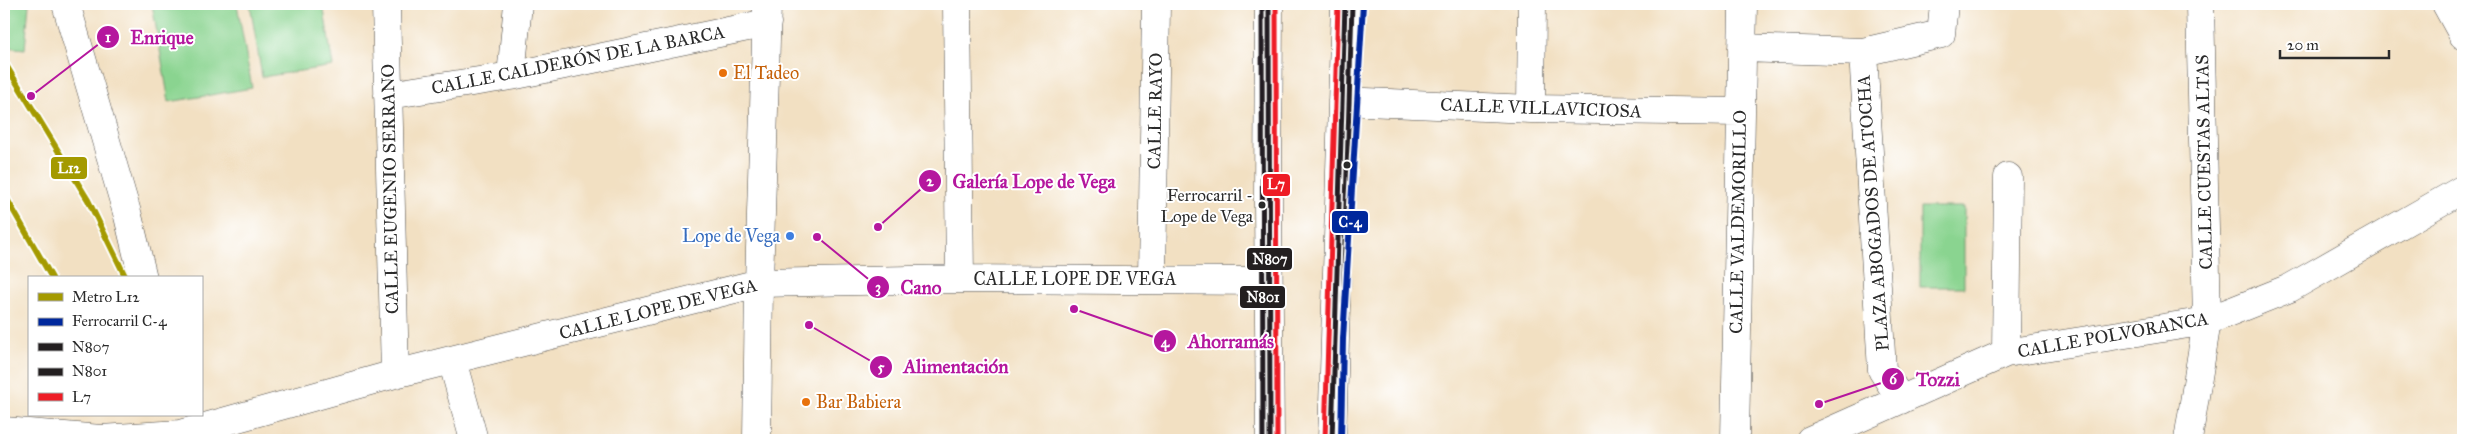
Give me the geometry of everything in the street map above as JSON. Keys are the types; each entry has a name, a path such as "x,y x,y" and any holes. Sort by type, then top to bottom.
{"street":[{"path":"66,4 128,216 143,276"},
{"name":"CALLE EUGENIO SERRANO","path":"386,4 395,374"},
{"path":"511,76 518,4"},
{"path":"957,4 960,279"},
{"name":"CALLE RAYO","path":"1152,279 1156,4"},
{"path":"1269,4 1268,281 1270,440"},
{"path":"1332,440 1345,4"},
{"path":"1531,109 1532,4"},
{"name":"CALLE VALDEMORILLO","path":"1735,440 1743,4"},
{"name":"PLAZA ABOGADOS DE ATOCHA","path":"1742,48 1863,52 1941,34 1944,4"},
{"name":"CALLE CUESTAS ALTAS","path":"2188,440 2207,321 2200,4"},
{"path":"2446,4 2463,36"},
{"path":"757,440 759,283 767,13"},
{"name":"CALLE CALDERÓN DE LA BARCA","path":"388,95 511,76 767,13"},
{"name":"PLAZA ABOGADOS DE ATOCHA","path":"1863,52 1882,370 1901,400"},
{"name":"CALLE VILLAVICIOSA","path":"1342,101 1531,109 1740,112"},
{"path":"2006,353 2008,177"},
{"name":"CALLE POLVORANCA","path":"1810,440 2006,353 2207,321 2290,288 2463,189"},
{"name":"CALLE LOPE DE VEGA","path":"4,431 101,439 180,430 759,283 960,279 1268,281"},
{"path":"452,360 474,440"}],"green space":[{"path":"4,4 29,4 25,49 4,47"},
{"path":"152,4 237,4 252,88 169,102"},
{"path":"250,4 323,4 333,66 262,77"},
{"path":"1920,207 1964,207 1964,287 1920,287"}],"metro line":[{"name":"L12","path":"4,62 88,200 125,276"},
{"name":"L12","path":"4,194 51,276"}],"rail line":[{"name":"C-4","path":"1341,440 1343,339 1363,4"}],"transit line":[{"name":"N801","path":"1262,4 1263,440"},
{"name":"N807","path":"1269,4 1270,440"},
{"name":"L7","path":"1276,4 1277,440"},
{"name":"L7","path":"1325,440 1338,4"},
{"name":"N807","path":"1332,440 1345,4"},
{"name":"N801","path":"1339,440 1352,4"}],"place":[{"name":"El Tadeo","path":"723,73"},
{"name":"Enrique","path":"31,96"},
{"name":"Ferrocarril - Lope de Vega","path":"1262,205"},
{"name":"Galería Lope de Vega","path":"878,227"},
{"name":"Lope de Vega","path":"790,236"},
{"name":"Cano","path":"817,237"},
{"name":"Ahorramás","path":"1074,309"},
{"name":"Alimentación","path":"809,325"},
{"name":"Bar Babiera","path":"806,402"},
{"name":"Tozzi","path":"1819,404"}]}
